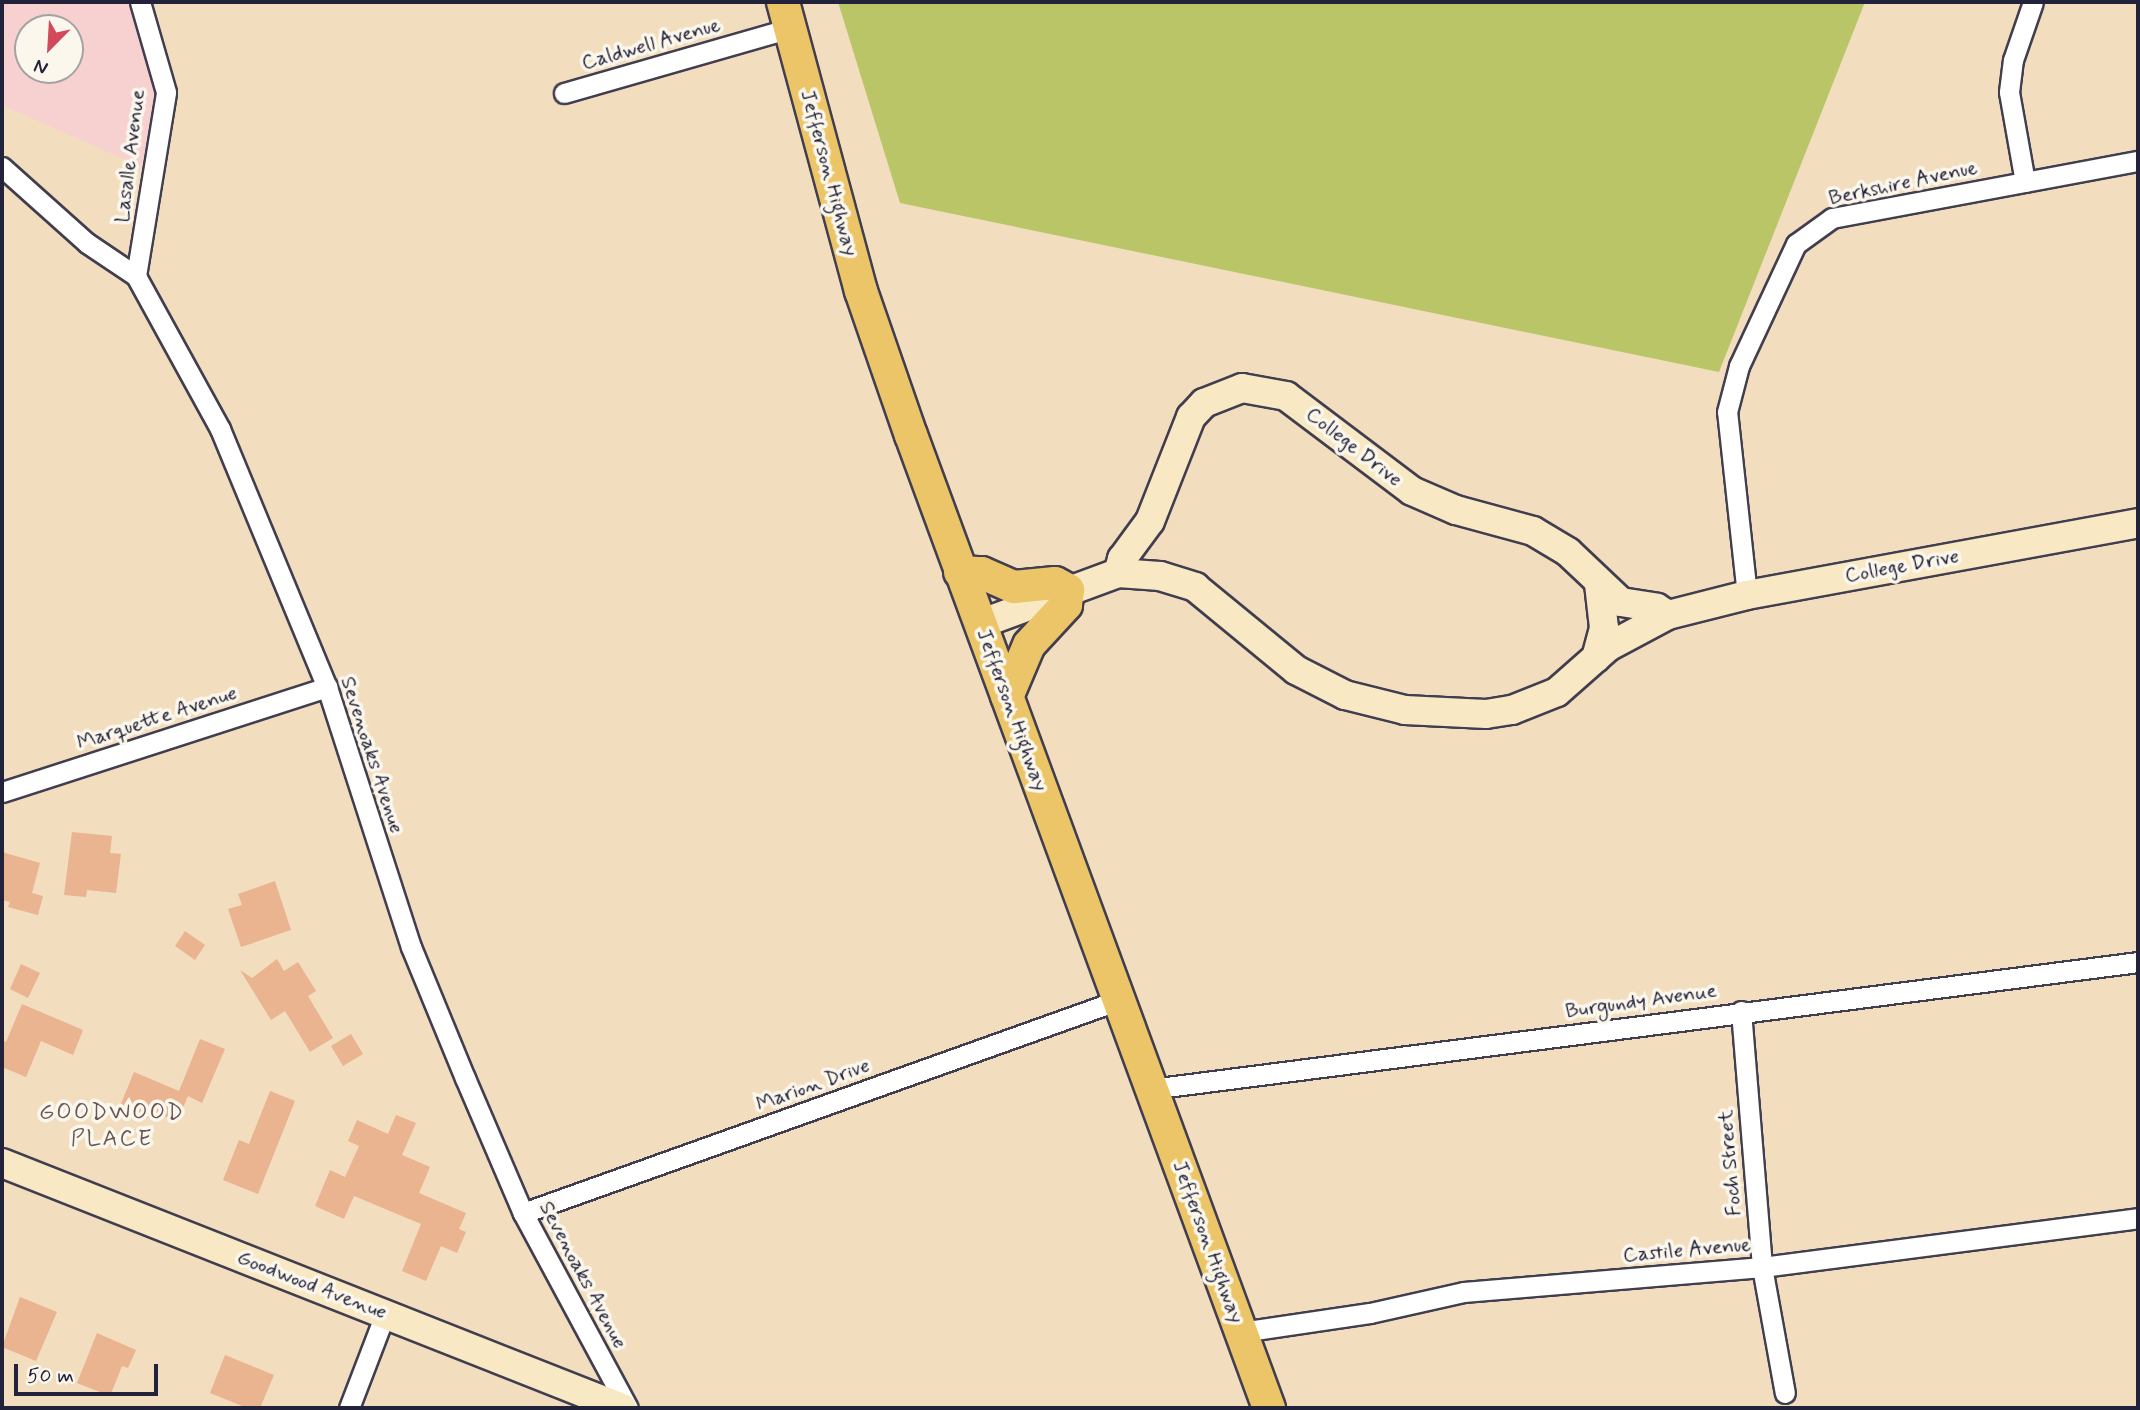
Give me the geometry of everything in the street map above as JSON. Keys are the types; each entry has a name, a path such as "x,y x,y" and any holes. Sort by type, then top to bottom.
{"main road":[{"name":"Jefferson Highway","path":"787,15 861,291 960,572 1269,1408"},
{"path":"960,572 982,573 1014,587 1055,583 1068,590 1066,605 1029,645 1007,697"}],"street":[{"name":"Lasalle Avenue","path":"136,276 166,92 140,2"},
{"path":"2025,181 2009,92 2012,60 2033,2"},
{"name":"Caldwell Avenue","path":"564,93 787,15"},
{"name":"Berkshire Avenue","path":"1746,595 1727,412 1739,366 1796,244 1832,218 2138,161"},
{"name":"Sevenoaks Avenue","path":"2,167 87,243 136,276 220,429 327,687 411,947 523,1213 628,1408"},
{"name":"College Drive","path":"1118,573 1122,559 1150,521 1191,417 1204,403 1242,388 1286,396 1305,407 1395,481 1432,501 1553,541 1621,602 1657,608 1668,615"},
{"name":"College Drive","path":"980,624 1118,573 1160,576 1195,587 1296,670 1372,705 1437,713 1512,710 1557,692 1622,638 1668,615 1746,595 2138,523"},
{"path":"1596,658 1604,628 1599,584"},
{"name":"Marquette Avenue","path":"2,792 327,687"},
{"name":"Burgundy Avenue","path":"1151,1089 2138,962"},
{"name":"Marion Drive","path":"523,1213 1119,1000"},
{"name":"Foch Street","path":"1741,1011 1762,1267 1785,1393"},
{"name":"Goodwood Avenue","path":"2,1163 622,1408"},
{"name":"Castile Avenue","path":"1241,1332 1370,1313 1464,1292 1762,1267 2138,1218"},
{"path":"349,1408 385,1314"}],"shaded area":[{"path":"2,2 132,2 158,94 142,167 2,105"}],"green space":[{"path":"838,2 1865,2 1719,372 900,203"}],"building":[{"path":"72,832 112,836 110,853 121,854 116,893 87,890 86,897 64,895"},
{"path":"2,852 40,863 32,893 43,896 38,915 8,907 10,902 2,900"},
{"path":"275,881 291,930 241,947 228,909 242,905 238,894"},
{"path":"185,931 205,945 195,960 175,946"},
{"path":"277,959 284,971 298,962 316,991 308,996 333,1038 310,1052 285,1011 271,1020 240,970 252,978"},
{"path":"21,964 40,973 28,998 10,989"},
{"path":"22,1004 83,1030 73,1055 41,1041 26,1077 2,1067 2,1040 6,1042"},
{"path":"351,1034 363,1054 343,1066 331,1046"},
{"path":"200,1039 225,1049 202,1103 188,1096 177,1122 159,1114 156,1121 120,1106 134,1072 179,1091"},
{"path":"270,1091 295,1101 258,1194 223,1180 239,1140 249,1144"},
{"path":"396,1115 416,1123 402,1155 430,1167 419,1193 466,1213 459,1229 466,1232 457,1253 441,1246 426,1281 402,1271 421,1224 354,1196 344,1219 315,1206 330,1170 345,1177 359,1146 348,1141 357,1120 388,1134"},
{"path":"20,1297 57,1312 36,1361 2,1347"},
{"path":"97,1333 136,1350 128,1368 122,1366 110,1396 77,1383"},
{"path":"225,1355 274,1375 260,1408 247,1408 210,1393"}],"district":[{"name":"GOODWOOD PLACE","path":"112,1126"}]}
